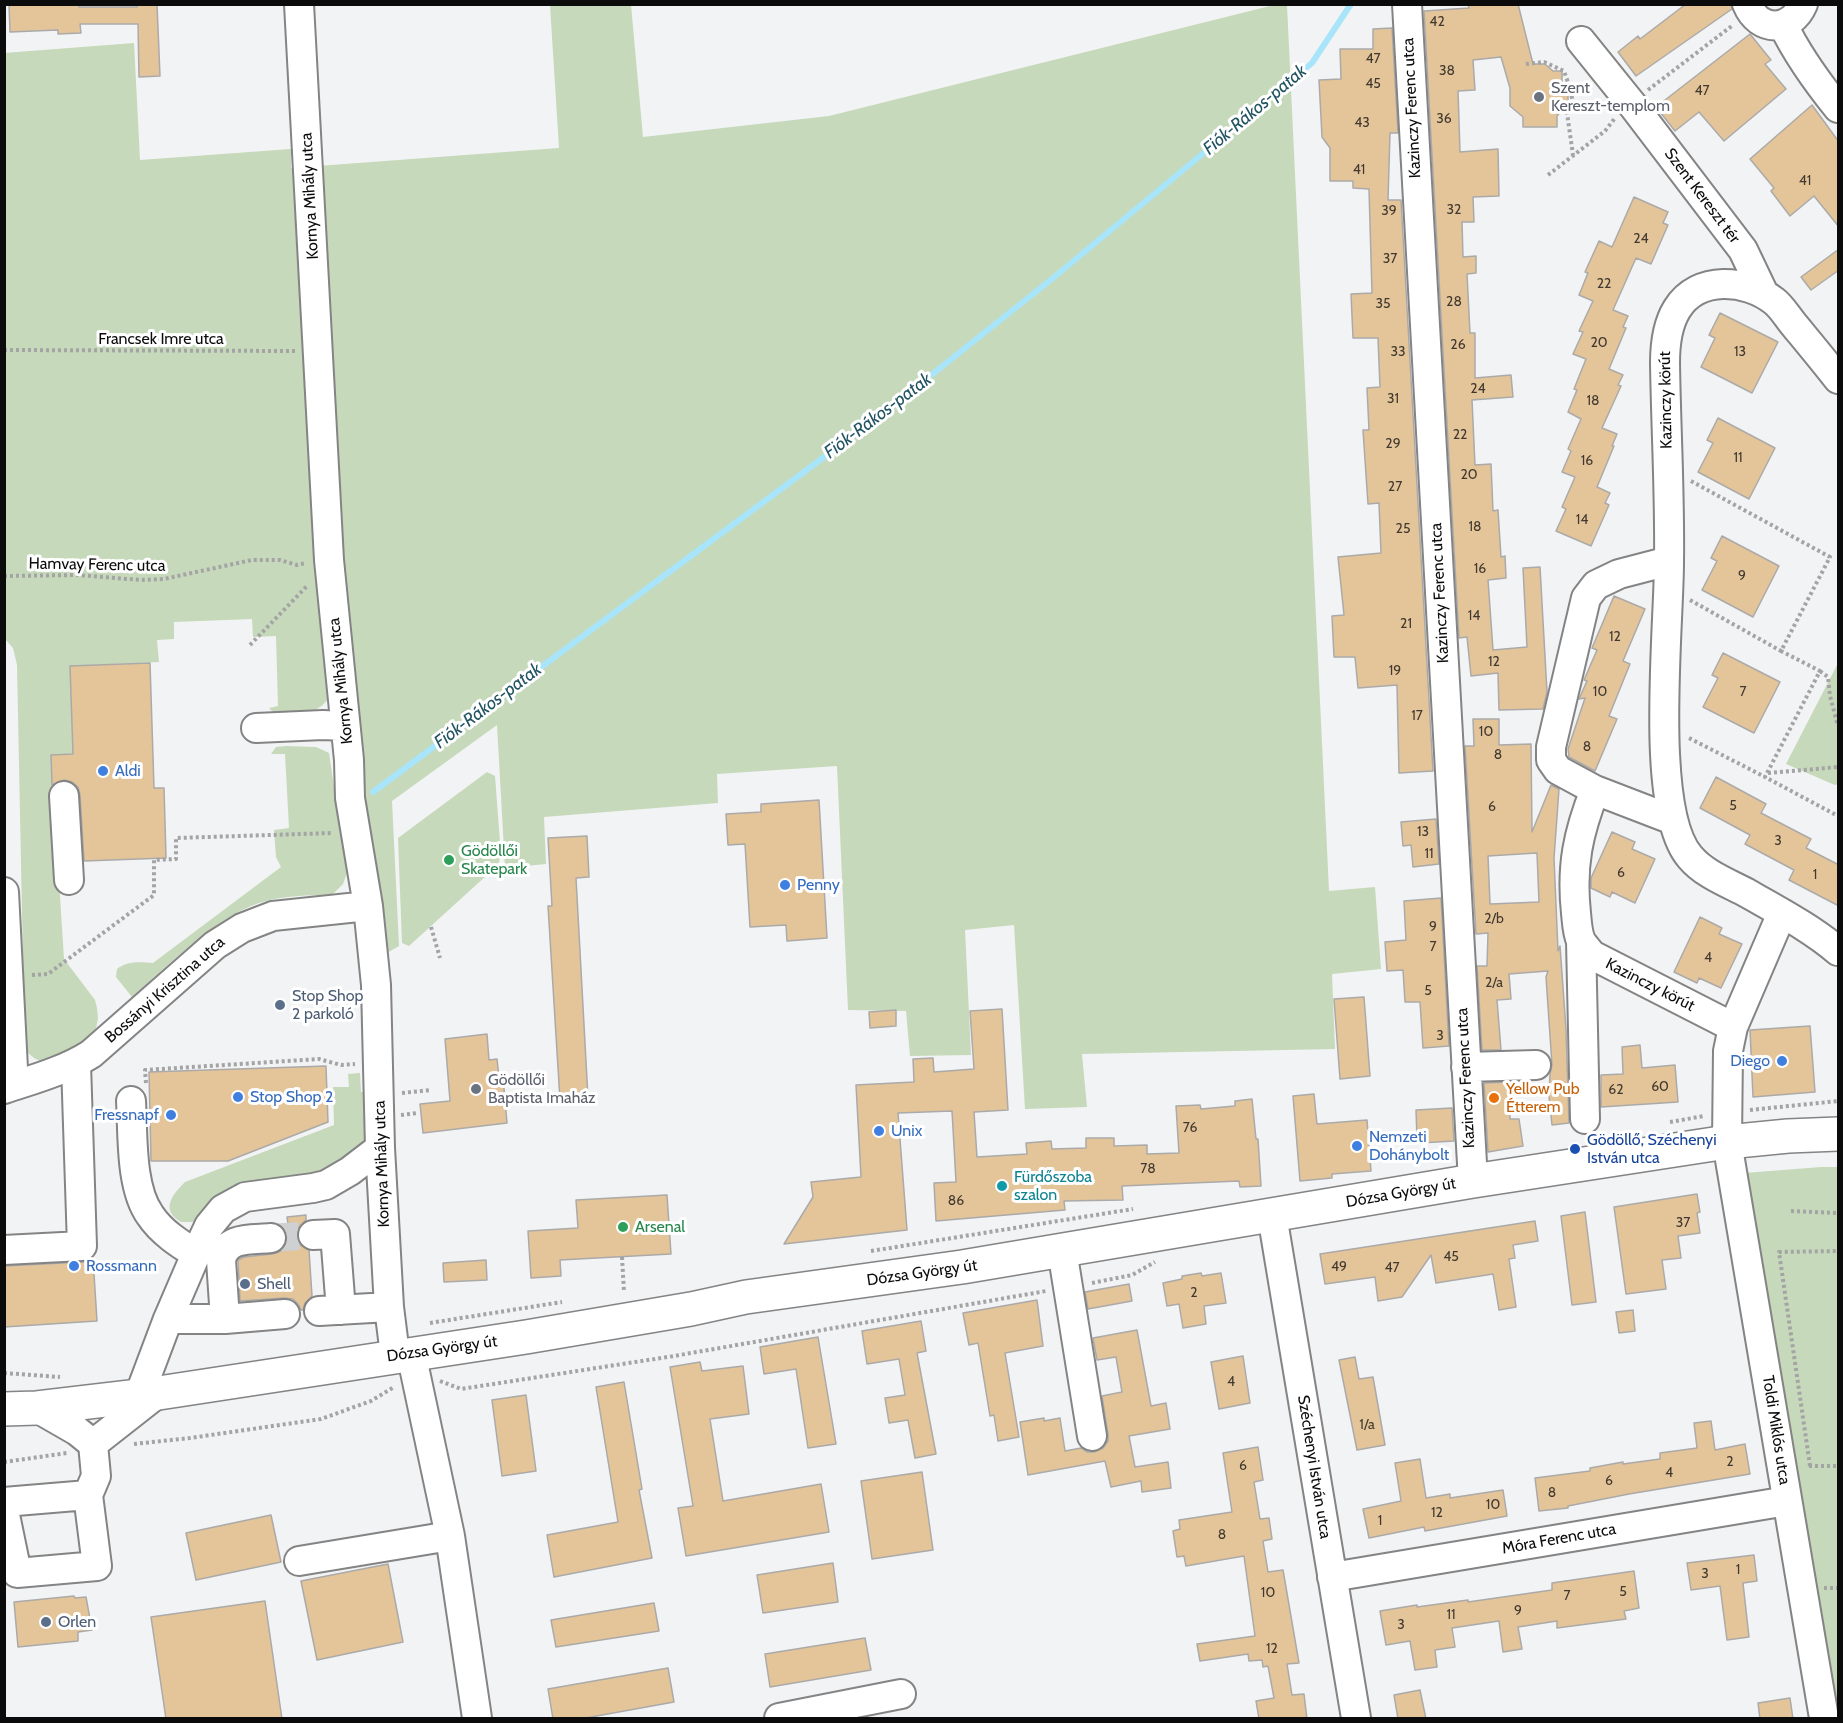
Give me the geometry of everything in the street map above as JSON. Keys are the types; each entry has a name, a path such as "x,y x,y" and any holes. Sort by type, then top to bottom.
{"main road":[{"name":"Dózsa György út","path":"4,1409 37,1408 149,1394 550,1333 691,1309 746,1297 962,1268 1473,1181 1727,1142 1839,1134"}],"street":[{"name":"Kornya Mihály utca","path":"299,4 318,350 321,570 349,760 350,798 368,906 388,1088 380,1148 389,1307 450,1536 477,1719"},
{"name":"Kazinczy Ferenc utca","path":"1407,4 1473,1181"},
{"path":"1748,8 1761,22 1768,25 1783,25 1793,20 1803,4"},
{"path":"1783,25 1801,60 1839,108"},
{"name":"Szent Kereszt tér","path":"1581,41 1743,250 1764,294"},
{"name":"Kazinczy körút","path":"1839,379 1776,302 1749,286 1734,283 1716,284 1686,298 1676,310 1665,345 1669,575 1665,726 1668,798 1677,835 1689,857 1706,871 1782,913 1839,951"},
{"path":"1669,575 1619,574 1596,585 1586,598 1551,747 1551,760 1558,770 1594,790 1673,820"},
{"path":"256,729 344,726"},
{"path":"1585,1119 1581,941 1577,927 1575,902 1576,848 1582,822 1594,790"},
{"path":"64,796 69,880"},
{"path":"4,892 13,1069 10,1087"},
{"name":"Bossányi Krisztina utca","path":"10,1087 76,1064 91,1054 215,945 242,928 273,916 368,906"},
{"path":"1727,1142 1728,1051 1733,1027 1782,913"},
{"name":"Kazinczy körút","path":"1581,941 1592,955 1733,1027"},
{"path":"4,1250 82,1246 76,1064"},
{"path":"1466,1067 1536,1065"},
{"path":"131,1101 136,1167 143,1204 157,1224 196,1254"},
{"name":"Toldi Miklós utca","path":"1727,1142 1824,1719"},
{"path":"93,1447 149,1394 168,1319 196,1254 215,1218 233,1202 258,1194 326,1185 380,1148"},
{"name":"Széchenyi István utca","path":"1272,1215 1356,1719"},
{"path":"313,1235 335,1234 330,1311 389,1307"},
{"path":"225,1319 221,1260 223,1251 230,1244 239,1240 271,1238"},
{"path":"1062,1250 1092,1436"},
{"path":"168,1319 225,1319 285,1314"},
{"path":"4,1510 17,1573 97,1566 88,1495 96,1476 93,1447 77,1431 37,1408"},
{"path":"4,1502 88,1495"},
{"name":"Móra Ferenc utca","path":"1332,1577 1787,1501"},
{"path":"299,1561 450,1536"},
{"path":"779,1719 901,1694"}],"path":[{"path":"1548,176 1605,131 1616,116 1631,103 1748,8"},
{"path":"1526,64 1544,62 1564,71 1573,106 1567,113 1574,155"},
{"name":"Francsek Imre utca","path":"4,350 318,350"},
{"path":"1667,468 1830,557 1781,651"},
{"name":"Hamvay Ferenc utca","path":"4,576 77,575 141,580 164,579 252,560 280,560 321,570"},
{"path":"250,645 321,570"},
{"path":"1669,575 1781,651 1828,676 1830,696 1839,726"},
{"path":"1766,775 1820,671"},
{"path":"1665,726 1766,775 1839,816"},
{"path":"1766,775 1839,767"},
{"path":"8,976 48,974 154,895 154,860 176,859 176,838 336,832"},
{"path":"431,927 440,958"},
{"path":"145,1070 319,1059 341,1065 360,1064 362,1082 388,1088 431,1090"},
{"path":"1791,1211 1839,1213"},
{"path":"1839,1251 1779,1252 1810,1466 1839,1466"},
{"path":"622,1257 624,1292"},
{"path":"461,1389 674,1356 1068,1288 1132,1275 1156,1262"},
{"path":"4,1462 93,1447 190,1438 321,1419 371,1401"},
{"path":"1820,1588 1839,1588"}],"green space":[{"path":"550,5 631,5 643,137 829,116 1274,5 1287,5 1329,891 1375,887 1381,969 1332,974 1335,1049 1082,1054 1087,1107 1025,1109 1014,925 965,930 971,1055 910,1056 906,1011 848,1010 837,766 717,774 718,803 544,817 546,864 505,868 497,725 392,801 399,946 385,954 361,775 333,691 328,700 315,710 275,714 269,708 278,706 276,636 253,637 252,619 174,622 174,639 157,640 159,662 70,666 73,754 51,755 64,959 95,1000 98,1018 95,1034 91,1040 44,1063 27,1052 24,1012 17,665 13,648 4,638 4,53 134,43 140,160 291,149 291,168 559,148"},
{"path":"1837,665 1838,784 1835,785 1786,764"},
{"path":"276,747 316,747 329,753 347,873 343,884 333,894 277,898 242,910 208,931 132,997 116,977 117,969 129,963 153,963 281,867 276,857 274,830 289,828 285,754 271,754"},
{"name":"Gödöllői Skatepark","path":"487,772 495,776 501,855 498,865 409,946 402,943 398,838"},
{"path":"360,1073 361,1092 370,1092 366,1139 349,1163 200,1222 181,1222 171,1213 172,1197 185,1182 334,1125 333,1087 349,1087 348,1074"},
{"path":"1838,1167 1838,1718 1745,1173"}],"building":[{"path":"9,4 137,7 137,4 157,4 160,76 139,77 138,24 80,24 81,33 58,34 58,30 10,32"},
{"path":"1468,4 1518,4 1533,64 1545,64 1553,71 1562,71 1562,83 1568,88 1568,104 1557,116 1557,127 1523,127 1523,117 1510,106 1510,88 1501,57 1473,60 1475,90 1458,91 1460,152 1498,149 1499,196 1473,197 1474,222 1462,222 1463,257 1476,256 1476,273 1467,274 1470,333 1475,333 1475,378 1511,375 1513,397 1472,400 1475,465 1491,464 1493,511 1498,510 1501,557 1505,556 1506,578 1488,580 1493,650 1527,647 1523,568 1540,567 1547,692 1543,709 1499,710 1498,673 1471,676 1467,637 1459,638 1424,11 1469,8"},
{"path":"1686,4 1731,4 1732,9 1636,76 1618,52 1638,36 1640,39"},
{"path":"1392,28 1398,133 1390,133 1388,200 1401,200 1433,771 1399,773 1397,685 1358,688 1355,657 1334,657 1332,616 1344,615 1338,557 1381,553 1379,503 1368,504 1363,430 1369,430 1367,388 1380,387 1378,338 1353,338 1351,294 1372,293 1369,189 1353,188 1353,181 1330,181 1330,148 1322,137 1319,80 1341,79 1340,49 1373,49 1373,29"},
{"path":"1750,34 1771,60 1765,64 1786,89 1724,141 1699,112 1675,131 1656,107"},
{"path":"1812,105 1839,142 1839,227 1814,196 1790,216 1771,191 1774,188 1750,159"},
{"path":"1634,197 1668,212 1663,223 1668,225 1651,264 1636,258 1613,310 1628,316 1623,327 1626,328 1609,369 1623,375 1618,385 1621,386 1602,428 1617,434 1597,487 1610,493 1605,503 1609,505 1591,546 1556,531 1566,509 1562,507 1575,477 1562,472 1571,451 1568,449 1581,419 1568,412 1586,359 1573,354 1583,332 1579,331 1593,301 1579,295 1588,273 1585,272 1599,241 1612,247"},
{"path":"1839,249 1839,270 1811,290 1801,277"},
{"path":"1720,313 1778,342 1752,393 1701,367 1715,338 1709,335"},
{"path":"1718,418 1775,448 1749,499 1698,472 1713,443 1707,440"},
{"path":"1722,536 1779,566 1753,617 1702,590 1717,561 1711,558"},
{"path":"1614,596 1645,609 1623,661 1630,664 1609,716 1617,719 1595,771 1569,757 1568,749 1585,698 1579,699 1587,681 1584,680 1597,650 1592,648"},
{"path":"1723,653 1780,682 1754,733 1703,707 1718,678 1712,675"},
{"name":"Aldi","path":"150,663 154,788 164,788 166,858 84,861 78,787 64,780 52,785 51,755 73,754 70,666"},
{"path":"1473,719 1499,719 1499,745 1531,744 1532,832 1551,785 1559,789 1554,858 1558,951 1560,946 1566,1029 1569,1123 1552,1125 1549,1096 1552,1065 1546,977 1548,971 1509,974 1511,999 1497,1000 1501,1050 1482,1050 1477,966 1487,966 1488,933 1476,934 1465,746 1474,746","holes":["1537,853 1539,902 1490,904 1488,856"]},
{"path":"1716,777 1766,804 1761,813 1811,839 1806,848 1839,865 1839,906 1789,880 1794,870 1745,844 1750,835 1700,808"},
{"name":"Penny","path":"819,800 827,938 787,941 786,925 750,927 745,844 728,845 726,814 761,812 761,804"},
{"path":"1436,819 1439,864 1413,867 1411,845 1403,846 1401,822"},
{"path":"1612,832 1635,842 1632,849 1655,859 1635,903 1612,892 1610,897 1591,888 1591,878"},
{"path":"587,836 589,877 576,878 588,1098 560,1100 548,906 552,906 548,838"},
{"path":"1441,898 1449,1046 1423,1048 1420,1002 1405,1002 1403,970 1387,971 1385,942 1406,940 1404,901"},
{"path":"1700,917 1722,928 1719,934 1742,944 1721,988 1699,978 1697,983 1674,972"},
{"path":"1364,997 1370,1076 1340,1079 1334,999"},
{"path":"1002,1009 1008,1110 974,1112 977,1157 1027,1154 1026,1143 1051,1141 1052,1149 1086,1148 1086,1138 1114,1138 1114,1146 1147,1145 1147,1154 1179,1153 1176,1106 1200,1105 1201,1109 1235,1106 1235,1101 1252,1099 1256,1139 1258,1139 1261,1186 1240,1187 1239,1181 1122,1186 1123,1200 1064,1201 1065,1210 936,1221 934,1183 956,1182 952,1111 898,1113 907,1230 784,1244 813,1197 811,1182 861,1177 856,1085 914,1082 913,1059 933,1058 934,1072 974,1069 970,1011"},
{"path":"896,1010 896,1026 870,1028 869,1012"},
{"name":"Diego","path":"1810,1026 1815,1092 1753,1097 1750,1030"},
{"name":"Gödöllői Baptista Imaház","path":"487,1034 489,1060 497,1059 499,1077 503,1077 507,1123 423,1133 420,1104 450,1101 445,1039"},
{"path":"1640,1045 1642,1068 1675,1065 1678,1102 1601,1107 1601,1075 1623,1074 1622,1047"},
{"name":"Stop Shop 2","path":"326,1066 328,1122 228,1161 151,1161 149,1072"},
{"name":"Yellow Pub Étterem","path":"1509,1082 1510,1119 1519,1119 1523,1146 1488,1152 1484,1083"},
{"path":"1314,1094 1317,1124 1367,1120 1371,1171 1332,1174 1332,1178 1300,1181 1293,1096"},
{"path":"1452,1108 1454,1141 1420,1143 1420,1139 1417,1139 1416,1110"},
{"path":"1697,1194 1700,1233 1678,1236 1681,1258 1662,1260 1666,1289 1626,1294 1614,1207"},
{"name":"Arsenal","path":"667,1195 671,1254 560,1260 561,1276 531,1278 528,1231 578,1228 576,1200"},
{"path":"1585,1212 1596,1302 1572,1305 1561,1216"},
{"path":"306,1215 306,1220 299,1227 297,1236 299,1244 309,1250 312,1296 305,1303 303,1310 293,1299 240,1301 238,1260 281,1251 286,1245 287,1237 281,1225 288,1224 287,1217"},
{"path":"1535,1221 1538,1241 1513,1245 1515,1258 1509,1259 1516,1307 1499,1310 1493,1274 1436,1283 1431,1255 1402,1297 1378,1301 1375,1277 1325,1284 1320,1254"},
{"path":"93,1258 97,1321 4,1327 4,1266 83,1262"},
{"path":"486,1260 487,1280 444,1282 443,1263"},
{"path":"1201,1273 1202,1276 1221,1273 1226,1303 1204,1306 1206,1324 1183,1328 1179,1304 1167,1306 1163,1283 1182,1279 1182,1276"},
{"path":"1129,1284 1132,1301 1088,1309 1085,1292"},
{"path":"1037,1300 1043,1346 1005,1353 1019,1437 998,1441 994,1415 990,1416 978,1343 969,1345 963,1313"},
{"path":"1633,1310 1635,1331 1619,1333 1616,1312"},
{"path":"921,1321 926,1351 917,1353 936,1454 915,1458 908,1420 889,1423 885,1398 905,1395 899,1359 867,1364 862,1331"},
{"path":"1137,1330 1151,1406 1166,1403 1170,1429 1129,1436 1135,1467 1168,1462 1171,1488 1142,1492 1141,1481 1111,1487 1105,1461 1028,1475 1020,1422 1060,1418 1065,1451 1081,1448 1087,1452 1094,1452 1103,1448 1108,1441 1108,1434 1102,1396 1122,1392 1116,1357 1097,1360 1093,1338"},
{"path":"818,1337 836,1444 808,1448 796,1369 764,1374 760,1347"},
{"path":"1243,1356 1250,1403 1219,1409 1211,1362"},
{"path":"1355,1357 1359,1379 1373,1377 1385,1445 1357,1450 1339,1360"},
{"path":"700,1362 702,1371 743,1366 749,1414 710,1419 723,1501 821,1484 829,1532 686,1556 678,1508 693,1506 670,1367"},
{"path":"624,1382 642,1489 639,1490 652,1558 554,1577 547,1535 618,1522 596,1387"},
{"path":"526,1395 536,1471 502,1476 492,1400"},
{"path":"1711,1421 1715,1450 1745,1444 1750,1474 1629,1494 1568,1506 1568,1508 1539,1511 1535,1478 1590,1471 1590,1468 1623,1462 1623,1464 1660,1459 1660,1453 1697,1448 1694,1423"},
{"path":"1258,1447 1263,1480 1254,1482 1260,1519 1269,1518 1272,1539 1263,1541 1268,1572 1283,1570 1299,1663 1287,1664 1292,1695 1304,1694 1307,1719 1259,1719 1256,1701 1274,1698 1268,1666 1263,1667 1262,1660 1249,1661 1248,1654 1200,1661 1197,1644 1255,1636 1244,1556 1186,1566 1184,1556 1177,1557 1173,1531 1180,1529 1179,1520 1232,1512 1223,1453"},
{"path":"1420,1459 1426,1498 1450,1494 1450,1498 1503,1490 1507,1516 1425,1531 1424,1527 1369,1538 1363,1509 1401,1501 1395,1463"},
{"path":"922,1472 933,1550 872,1559 861,1481"},
{"path":"271,1515 281,1562 196,1580 186,1533"},
{"path":"1754,1555 1757,1581 1743,1583 1749,1637 1727,1640 1720,1586 1691,1590 1687,1563"},
{"path":"833,1563 838,1602 763,1613 757,1575"},
{"path":"388,1564 403,1642 317,1660 301,1581"},
{"path":"1634,1571 1639,1608 1624,1611 1626,1619 1557,1628 1557,1621 1518,1627 1522,1649 1503,1652 1499,1621 1452,1628 1455,1647 1435,1650 1437,1667 1415,1670 1410,1641 1386,1645 1380,1611 1552,1590 1552,1583"},
{"name":"Orlen","path":"74,1596 75,1598 86,1597 92,1630 78,1632 78,1641 18,1647 14,1602"},
{"path":"265,1601 282,1719 166,1719 151,1617"},
{"path":"654,1603 659,1631 556,1647 551,1620"},
{"path":"865,1638 871,1670 770,1687 765,1654"},
{"path":"668,1668 674,1702 580,1719 553,1719 548,1689"},
{"path":"1420,1690 1426,1719 1398,1719 1394,1695"},
{"path":"1790,1698 1793,1719 1760,1719 1758,1703"}],"waterway":[{"name":"Fiók-Rákos-patak","path":"373,792 890,408 1053,278 1312,63 1351,4"}],"tunnel":[{"path":"271,1238 313,1235"}],"place":[{"name":"Szent Kereszt-templom","path":"1539,97"},
{"name":"Aldi","path":"103,771"},
{"name":"Gödöllői Skatepark","path":"449,860"},
{"name":"Penny","path":"785,885"},
{"name":"Stop Shop 2 parkoló","path":"280,1005"},
{"name":"Diego","path":"1782,1061"},
{"name":"Gödöllői Baptista Imaház","path":"476,1089"},
{"name":"Stop Shop 2","path":"238,1097"},
{"name":"Yellow Pub Étterem","path":"1494,1098"},
{"name":"Fressnapf","path":"171,1115"},
{"name":"Unix","path":"879,1131"},
{"name":"Nemzeti Dohánybolt","path":"1357,1146"},
{"name":"Gödöllő, Széchenyi István utca","path":"1575,1149"},
{"name":"Fürdőszoba szalon","path":"1002,1186"},
{"name":"Arsenal","path":"623,1227"},
{"name":"Rossmann","path":"74,1266"},
{"name":"Shell","path":"245,1284"},
{"name":"Orlen","path":"46,1622"}]}
